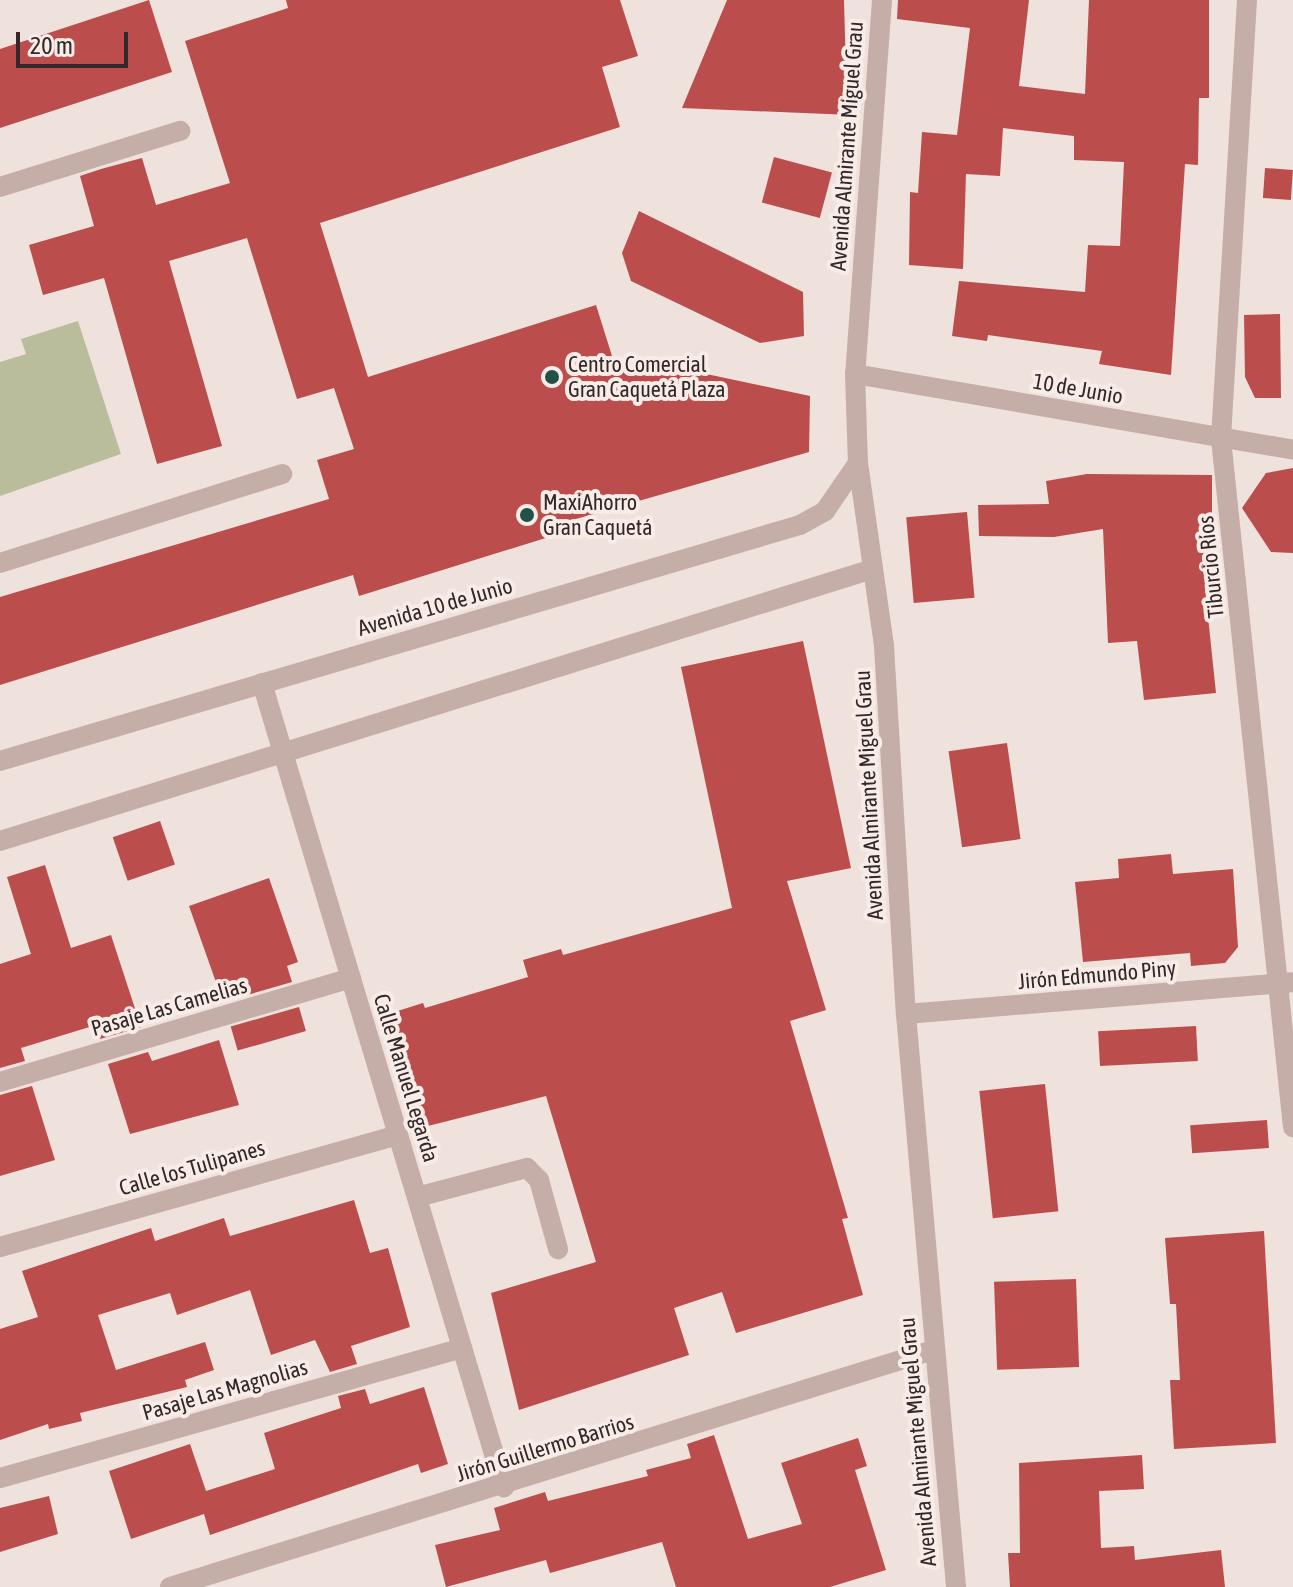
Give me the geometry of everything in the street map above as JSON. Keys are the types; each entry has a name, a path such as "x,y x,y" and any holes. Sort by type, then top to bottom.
{"street":[{"name":"Avenida Almirante Miguel Grau","path":"882,0 855,374 858,463 884,646 906,1014 956,1587"},
{"name":"Tiburcio Ríos","path":"1247,0 1221,439 1287,982 1293,1127"},
{"path":"0,187 180,131"},
{"name":"10 de Junio","path":"855,374 1293,450"},
{"name":"Avenida 10 de Junio","path":"0,761 800,525 825,511 858,463"},
{"path":"0,563 282,474"},
{"path":"0,841 873,569"},
{"name":"Calle Manuel Legarda","path":"262,683 504,1487"},
{"name":"Pasaje Las Camelias","path":"0,1082 351,978"},
{"name":"Jirón Edmundo Piny","path":"906,1014 1287,982"},
{"name":"Calle los Tulipanes","path":"0,1247 398,1135"},
{"path":"417,1197 527,1168 539,1180 558,1249"},
{"name":"Pasaje Las Magnolias","path":"0,1478 462,1348"},
{"name":"Jirón Guillermo Barrios","path":"170,1587 504,1487 933,1350"}],"green space":[{"path":"78,321 121,454 0,496 0,362 26,354 21,339"}],"building":[{"path":"149,0 172,72 0,128 0,49"},
{"name":"Centro Comercial Gran Caquetá Plaza","path":"286,0 620,0 638,56 602,67 620,127 320,223 368,377 596,305 617,372 650,362 810,396 809,452 562,523 565,532 359,596 353,575 0,685 0,597 329,499 317,460 354,449 334,388 297,399 247,238 169,261 222,446 157,464 104,278 43,295 29,245 94,226 80,176 101,169 142,158 156,205 230,183 185,41 288,8"},
{"path":"727,0 844,0 846,72 852,72 851,115 682,108"},
{"path":"898,0 1029,0 1019,86 1085,94 1089,0 1209,0 1209,98 1199,98 1198,165 1185,164 1171,375 1099,364 1102,351 988,335 987,341 952,336 959,281 1085,292 1088,245 1120,246 1124,162 1074,160 1074,136 1003,128 1000,176 966,174 963,269 909,265 910,192 918,193 922,132 957,135 970,28 897,19"},
{"path":"774,157 832,173 820,218 762,202"},
{"path":"1265,168 1293,170 1291,200 1263,198"},
{"path":"639,211 803,292 804,336 760,343 631,281 622,253"},
{"path":"1280,314 1281,398 1255,398 1245,377 1244,315"},
{"path":"1293,468 1293,553 1271,552 1242,508 1266,473"},
{"path":"1087,474 1212,475 1212,588 1205,588 1216,693 1144,700 1137,641 1108,643 1103,529 1054,537 979,536 978,505 1049,504 1046,481"},
{"path":"967,512 974,598 914,603 906,517"},
{"path":"803,641 851,868 787,881 826,1010 790,1021 848,1218 842,1219 863,1295 736,1333 722,1292 674,1308 689,1355 519,1410 491,1293 596,1262 546,1096 420,1128 385,1015 423,1003 425,1008 528,977 523,960 561,949 563,955 732,908 681,667"},
{"path":"1007,743 1020,839 962,847 949,751"},
{"path":"160,821 175,864 128,881 113,837"},
{"path":"1171,854 1173,874 1233,869 1238,947 1225,963 1191,966 1190,953 1083,962 1075,882 1119,878 1118,859"},
{"path":"45,865 71,948 111,935 141,1027 100,1039 96,1025 21,1048 25,1061 0,1068 0,964 31,954 7,877"},
{"path":"269,878 298,962 287,966 292,982 223,1002 189,906"},
{"path":"299,1007 306,1031 238,1051 231,1027"},
{"path":"1196,1026 1198,1061 1100,1066 1098,1031"},
{"path":"219,1040 239,1105 130,1134 108,1064 148,1052 152,1061"},
{"path":"1045,1084 1058,1211 993,1218 979,1091"},
{"path":"32,1086 55,1160 0,1176 0,1095"},
{"path":"1267,1120 1269,1148 1192,1153 1190,1125"},
{"path":"354,1200 370,1253 388,1248 410,1327 351,1346 357,1364 330,1372 315,1340 271,1355 250,1290 177,1315 170,1293 98,1315 116,1370 205,1342 214,1370 185,1380 187,1387 80,1413 82,1421 49,1429 48,1424 0,1440 0,1329 38,1317 22,1271 151,1228 155,1241 224,1218 230,1236"},
{"path":"1264,1231 1276,1443 1174,1449 1170,1380 1180,1380 1176,1304 1170,1304 1165,1238"},
{"path":"1076,1279 1079,1367 997,1370 994,1282"},
{"path":"424,1387 448,1464 421,1473 418,1464 210,1535 204,1514 131,1539 109,1471 190,1444 206,1491 275,1469 264,1433 341,1408 338,1396 365,1389 370,1404"},
{"path":"714,1435 748,1539 802,1524 781,1463 858,1438 867,1466 855,1470 886,1570 830,1587 676,1587 662,1542 550,1573 546,1560 446,1587 435,1545 500,1530 494,1508 545,1492 548,1501 648,1476 646,1470 691,1458 687,1444"},
{"path":"1142,1455 1144,1489 1099,1491 1101,1548 1134,1546 1135,1560 1221,1550 1225,1587 1010,1587 1008,1553 1020,1553 1019,1463"},
{"path":"49,1496 58,1534 0,1552 0,1508"}],"place":[{"name":"Centro Comercial Gran Caquetá Plaza","path":"552,377"},
{"name":"MaxiAhorro Gran Caquetá","path":"527,515"}]}
